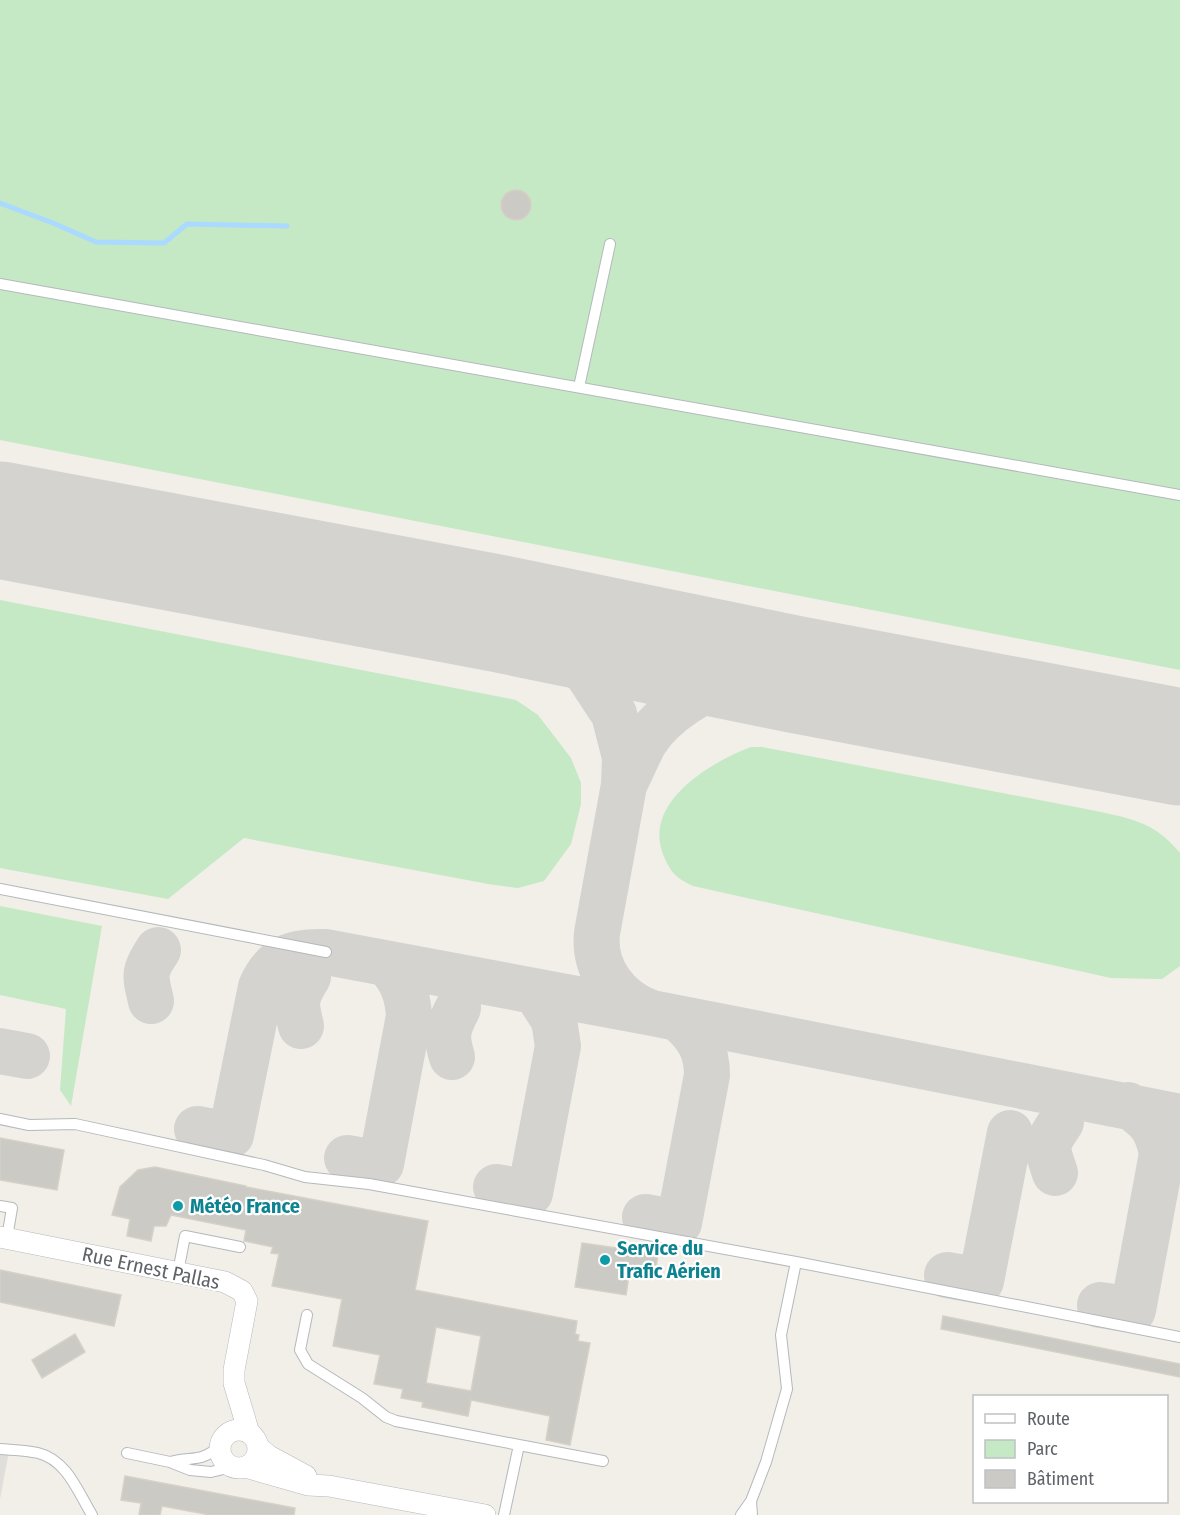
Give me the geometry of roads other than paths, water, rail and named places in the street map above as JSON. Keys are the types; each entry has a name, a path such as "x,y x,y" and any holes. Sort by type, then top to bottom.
{"street":[{"name":"Rue Ernest Pallas","path":"3,1238 178,1272 225,1282 237,1287 246,1296 247,1307 223,1440"},
{"name":"Rue Ernest Pallas","path":"234,1383 253,1440"},
{"path":"329,1486 269,1456 253,1440 237,1430 223,1440 222,1459 239,1467 308,1485 329,1486 485,1515"},
{"path":"239,1467 255,1459 253,1440"}],"lane":[{"path":"579,387 609,244"},
{"path":"0,284 1180,495"},
{"path":"0,889 326,952"},
{"path":"0,1119 29,1125 75,1124 264,1165 305,1177 369,1184 796,1262 1180,1337"},
{"path":"0,1206 12,1208 3,1238"},
{"path":"178,1272 185,1236 240,1247"},
{"path":"741,1515 751,1501 766,1462 787,1389 781,1335 796,1262"},
{"path":"307,1315 300,1350 308,1364 362,1398 386,1417 396,1421 603,1461"},
{"path":"170,1462 209,1455 223,1440"},
{"path":"504,1515 519,1445"},
{"path":"0,1449 38,1453 56,1461 66,1472 92,1515"},
{"path":"127,1454 170,1462 190,1470 211,1472 239,1467"},
{"path":"751,1501 752,1515"}],"waterway":[{"path":"0,203 96,242 164,243 187,224 287,226"}],"place":[{"name":"Météo France","path":"178,1206"},
{"name":"Service du Trafic Aérien","path":"605,1260"}]}
